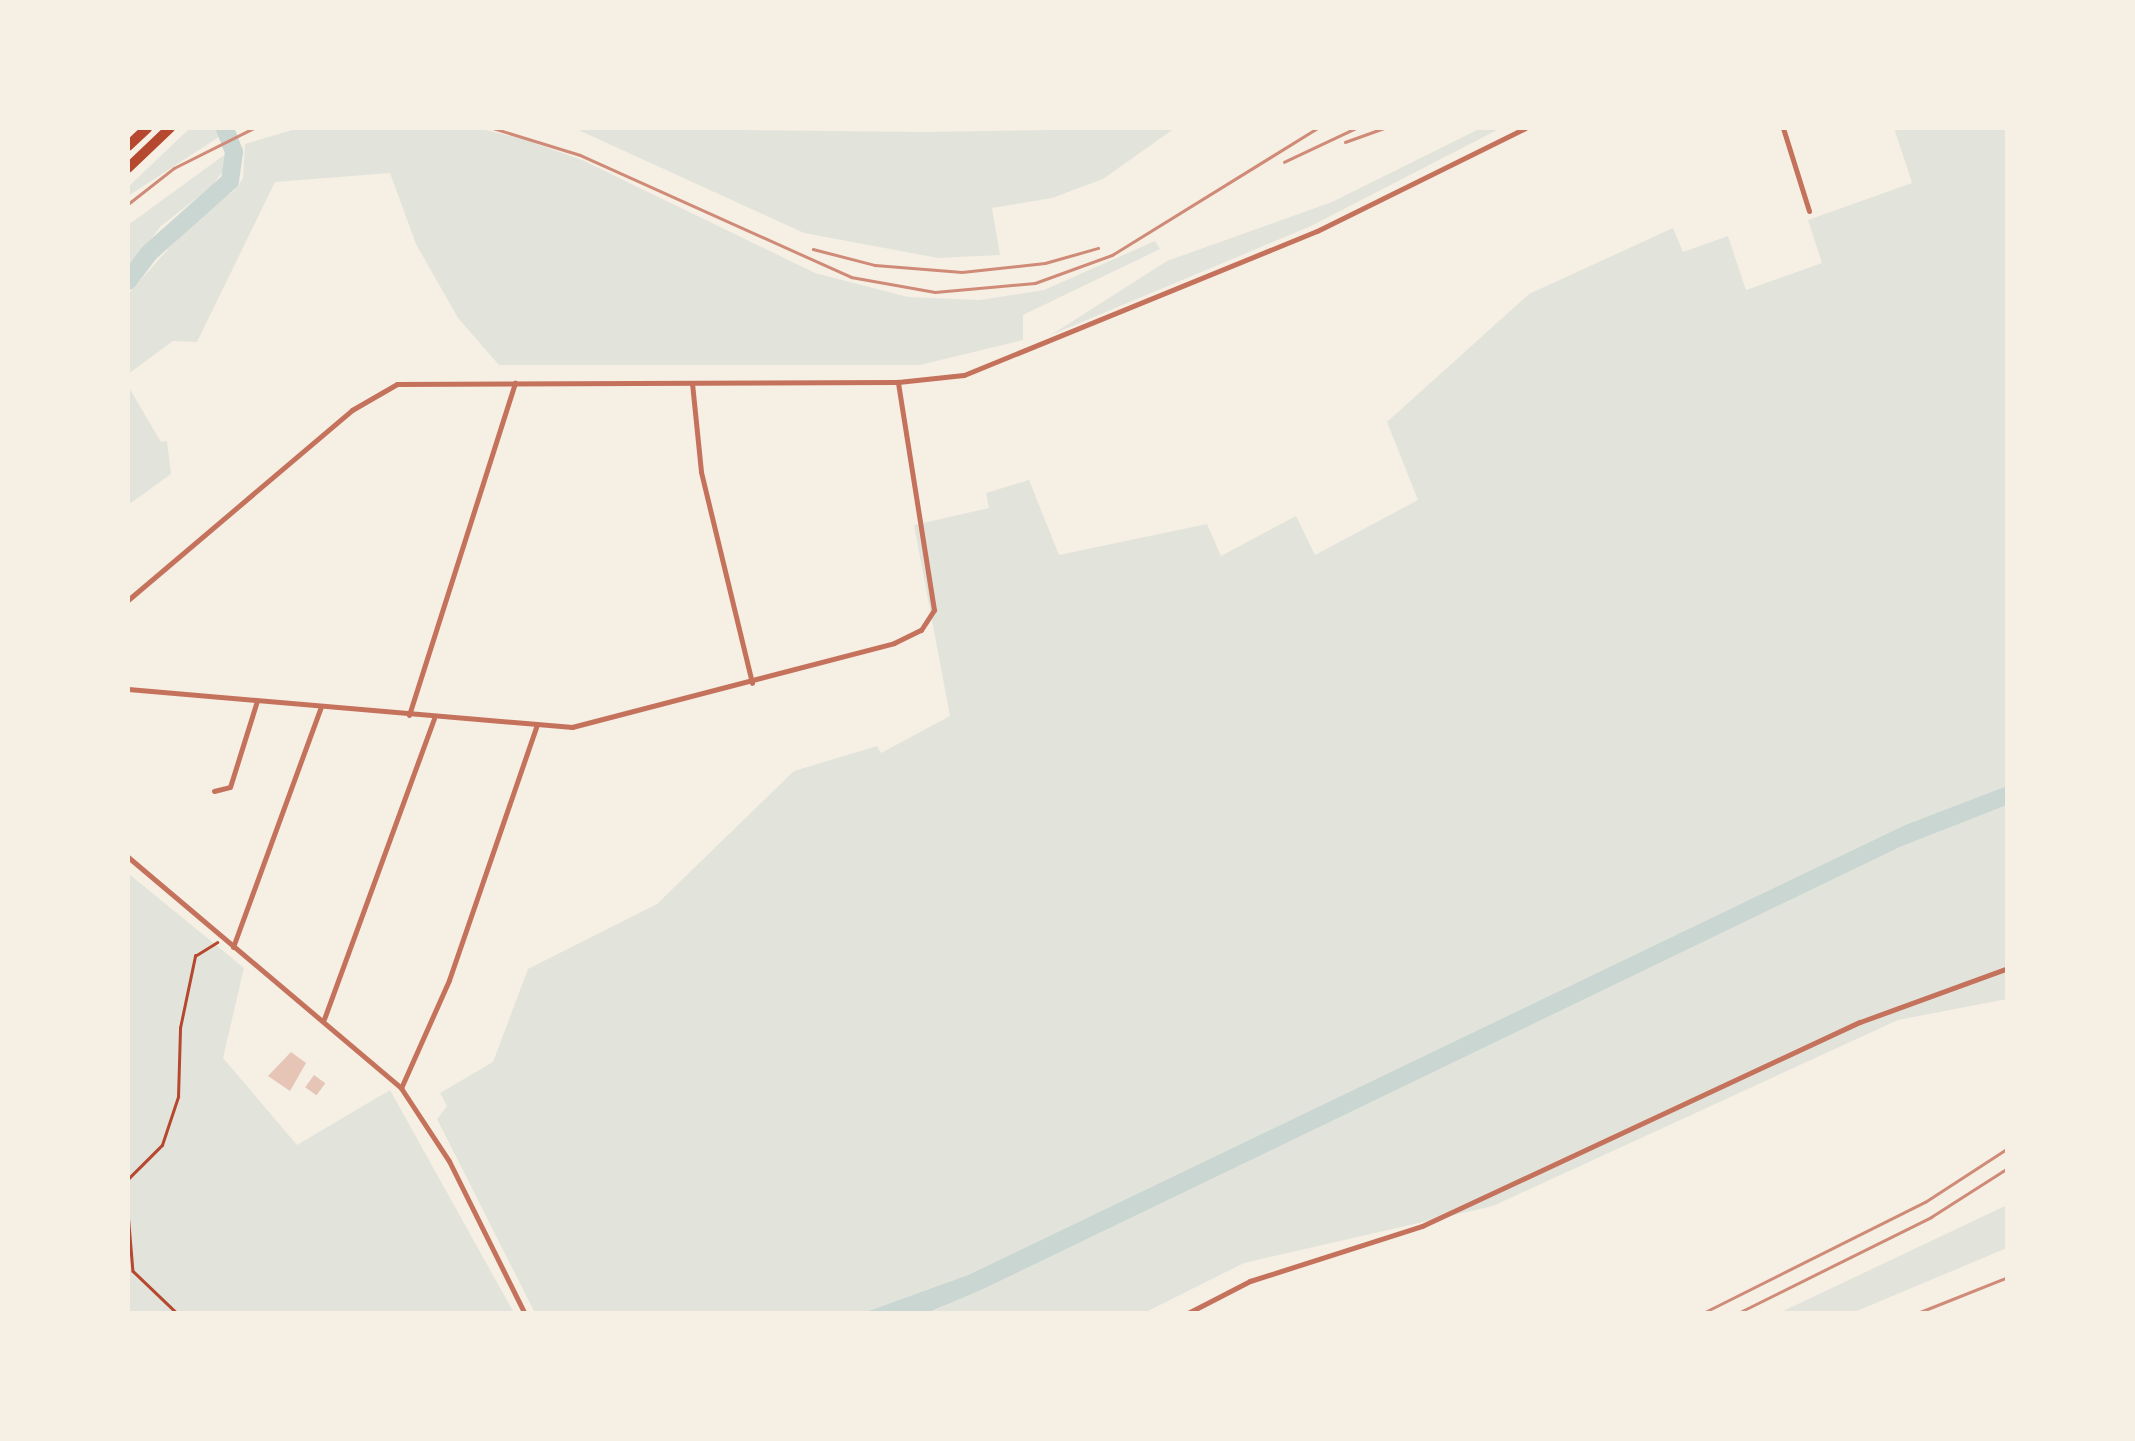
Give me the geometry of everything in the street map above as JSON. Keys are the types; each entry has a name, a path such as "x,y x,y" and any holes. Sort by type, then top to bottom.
{"highway":[{"path":"128,146 147,128"},
{"path":"128,168 170,128"}],"street":[{"path":"128,600 380,390 414,381 898,382 1001,365 1317,230 1525,128"},
{"path":"1783,128 1809,210"},
{"path":"409,716 515,382"},
{"path":"692,382 701,472 752,683"},
{"path":"128,689 536,727 597,723 752,683 920,630 934,610 932,584 898,382"},
{"path":"214,791 230,787 257,701"},
{"path":"233,947 322,707"},
{"path":"324,1019 434,718"},
{"path":"402,1088 450,980 536,727"},
{"path":"128,857 402,1088 449,1161 525,1314"},
{"path":"1186,1314 1250,1281 1422,1226 1860,1022 2008,968"}],"path":[{"path":"128,1179 162,1145 178,1098 180,1028 195,956 221,936"},
{"path":"128,1212 134,1270 178,1314"}],"shaded area":[{"path":"190,128 219,128 222,135 128,196 128,187"},
{"path":"299,128 477,128 523,139 582,160 815,273 908,297 980,300 1044,290 1155,241 1160,249 1023,315 1023,340 920,365 499,365 458,318 416,244 390,173 275,182 197,342 173,341 128,374 128,294 197,217 235,190 243,178 245,144"},
{"path":"574,128 923,132 1175,128 1103,179 1052,198 992,208 1000,255 938,258 804,233"},
{"path":"1481,128 1501,128 1311,226 1051,335 1167,261 1332,202"},
{"path":"1894,128 2007,128 2007,786 1905,825 968,1275 863,1313 535,1313 437,1119 447,1106 440,1093 493,1062 528,969 657,904 794,771 877,746 881,753 950,716 914,525 989,508 986,493 1029,480 1059,555 1207,524 1221,556 1296,516 1315,555 1418,500 1387,422 1529,294 1673,228 1683,252 1728,236 1746,290 1822,263 1808,220 1912,183"},
{"path":"227,153 227,166 212,186 161,226 128,269 128,225"},
{"path":"128,386 161,442 167,441 171,474 128,505"},
{"path":"2007,786 2007,805 1900,847 983,1289 927,1313 863,1313 968,1275 1905,825"},
{"path":"2007,805 2007,999 1898,1020 1493,1206 1244,1263 1144,1313 927,1314 1900,847"},
{"path":"129,874 244,968 223,1058 297,1145 390,1090 514,1313 128,1314"},
{"path":"2007,1205 2007,1248 1852,1313 1779,1313"}],"building":[{"path":"291,1052 306,1063 290,1091 268,1076"},
{"path":"314,1075 325,1083 317,1095 305,1087"}],"waterway":[{"path":"128,281 149,253 230,181 234,152 225,128"}],"railway":[{"path":"128,204 174,168 254,128"},
{"path":"493,128 580,155 851,277 935,292 1035,283 1112,255 1318,128"},
{"path":"1284,162 1356,128"},
{"path":"1345,142 1384,128"},
{"path":"813,249 875,265 962,272 1045,263 1098,248"},
{"path":"1701,1314 1925,1202 2008,1148"},
{"path":"1736,1314 1931,1217 2008,1168"},
{"path":"1915,1314 2008,1277"}]}
